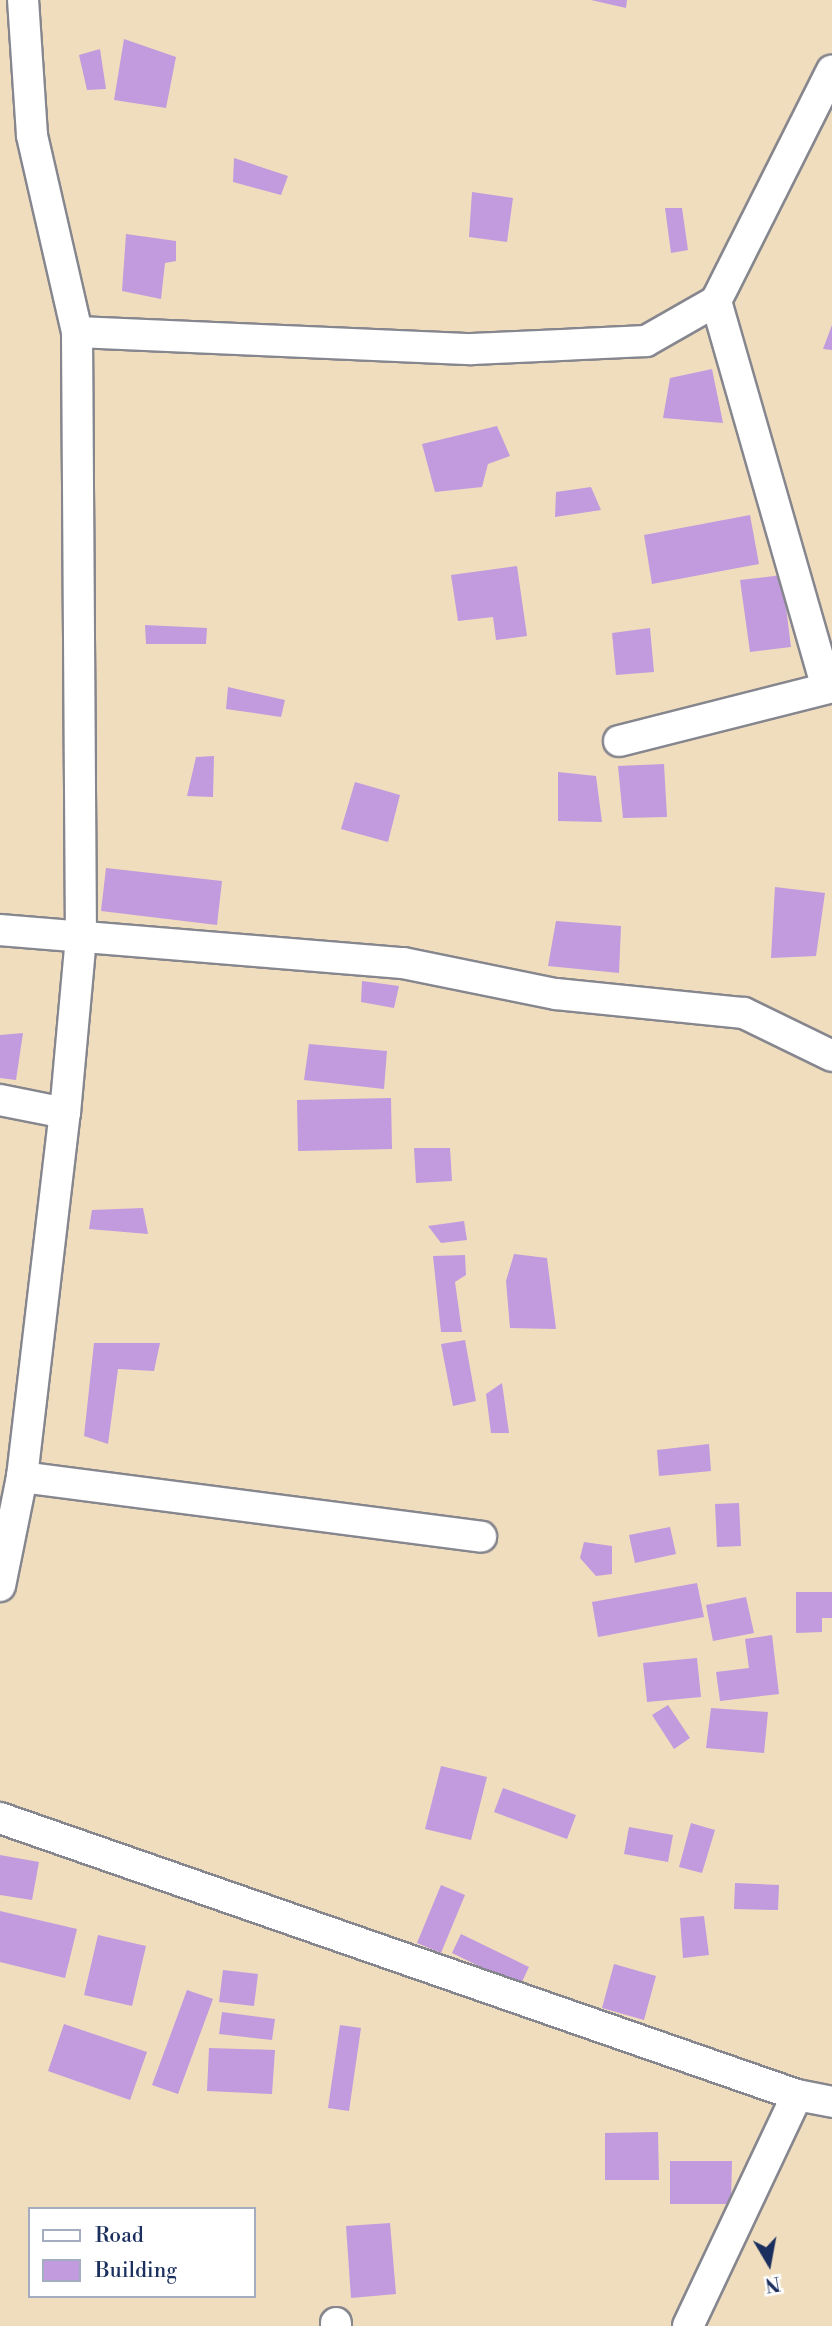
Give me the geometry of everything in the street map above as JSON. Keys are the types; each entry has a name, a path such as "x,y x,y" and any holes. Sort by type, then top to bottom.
{"street":[{"path":"0,1586 22,1477 65,1113 81,938 77,332 32,135 23,0"},
{"path":"77,332 472,349 646,341 716,301 832,70"},
{"path":"619,741 830,687 716,301"},
{"path":"0,930 403,963 556,993 744,1013 832,1056"},
{"path":"0,1100 65,1113"},
{"path":"22,1477 481,1537"},
{"path":"0,1818 797,2095 832,2102"},
{"path":"688,2326 797,2095"}],"building":[{"path":"591,0 627,0 626,8"},
{"path":"124,39 176,57 166,108 114,100"},
{"path":"100,49 106,89 87,90 79,55"},
{"path":"234,158 288,176 281,195 233,182"},
{"path":"472,192 513,198 507,242 469,237"},
{"path":"665,208 682,208 688,250 671,253"},
{"path":"126,234 176,241 176,261 165,263 161,299 122,291"},
{"path":"832,325 832,350 823,349"},
{"path":"712,369 723,423 663,418 670,378"},
{"path":"497,426 510,456 488,464 482,487 435,492 422,444"},
{"path":"591,487 601,510 555,517 556,492"},
{"path":"750,515 759,564 652,584 644,535"},
{"path":"517,566 527,636 496,640 493,617 458,621 451,575"},
{"path":"782,575 791,647 750,652 740,580"},
{"path":"145,625 207,628 206,644 146,644"},
{"path":"650,628 654,672 616,675 612,633"},
{"path":"228,687 285,700 281,717 226,709"},
{"path":"214,756 213,797 187,796 196,757"},
{"path":"664,764 667,817 623,818 618,766"},
{"path":"558,772 596,776 602,822 558,821"},
{"path":"355,782 400,795 388,842 341,829"},
{"path":"106,868 222,881 217,925 101,911"},
{"path":"775,887 825,893 816,956 771,958"},
{"path":"556,921 621,926 619,973 548,966"},
{"path":"362,981 399,986 394,1008 361,1002"},
{"path":"23,1033 16,1080 0,1078 0,1035"},
{"path":"309,1044 387,1051 384,1089 304,1080"},
{"path":"391,1098 392,1149 298,1151 297,1100"},
{"path":"414,1148 450,1148 452,1181 416,1183"},
{"path":"143,1208 148,1234 89,1229 92,1210"},
{"path":"464,1221 467,1240 441,1243 428,1226"},
{"path":"514,1254 547,1258 556,1329 510,1328 506,1281"},
{"path":"465,1255 466,1275 455,1282 462,1332 441,1332 433,1256"},
{"path":"465,1340 476,1401 453,1406 441,1344"},
{"path":"94,1343 160,1343 154,1371 118,1369 108,1444 84,1436"},
{"path":"502,1383 509,1433 491,1433 486,1394"},
{"path":"709,1444 711,1471 659,1476 657,1450"},
{"path":"739,1503 741,1546 717,1547 715,1504"},
{"path":"670,1527 676,1554 635,1563 629,1535"},
{"path":"584,1542 612,1546 612,1574 596,1576 580,1558"},
{"path":"697,1583 704,1617 598,1637 592,1602"},
{"path":"796,1592 832,1592 832,1618 822,1618 822,1632 796,1633"},
{"path":"746,1597 754,1633 713,1641 706,1605"},
{"path":"772,1635 779,1694 720,1701 716,1672 749,1668 745,1639"},
{"path":"697,1658 701,1697 647,1702 643,1663"},
{"path":"668,1705 690,1738 674,1749 652,1715"},
{"path":"711,1708 768,1712 764,1753 706,1748"},
{"path":"441,1766 487,1777 471,1840 425,1829"},
{"path":"503,1788 576,1815 567,1839 494,1812"},
{"path":"691,1823 715,1830 702,1873 679,1867"},
{"path":"629,1827 673,1835 668,1862 624,1854"},
{"path":"0,1855 39,1862 32,1900 0,1895"},
{"path":"735,1883 779,1885 778,1910 734,1909"},
{"path":"441,1885 465,1895 441,1953 417,1943"},
{"path":"0,1911 77,1929 65,1978 0,1962"},
{"path":"704,1916 709,1955 683,1958 680,1918"},
{"path":"461,1934 529,1967 520,1986 452,1953"},
{"path":"98,1935 146,1946 132,2006 84,1995"},
{"path":"614,1964 656,1976 644,2020 602,2008"},
{"path":"223,1970 258,1974 254,2006 219,2002"},
{"path":"187,1990 213,1999 178,2094 152,2085"},
{"path":"222,2012 275,2019 272,2040 219,2034"},
{"path":"64,2024 147,2052 130,2100 48,2071"},
{"path":"340,2025 361,2028 349,2111 328,2108"},
{"path":"209,2048 275,2050 272,2094 207,2091"},
{"path":"658,2132 659,2180 605,2180 605,2133"},
{"path":"670,2161 732,2161 731,2204 670,2204"},
{"path":"390,2223 396,2294 351,2298 346,2226"}]}
